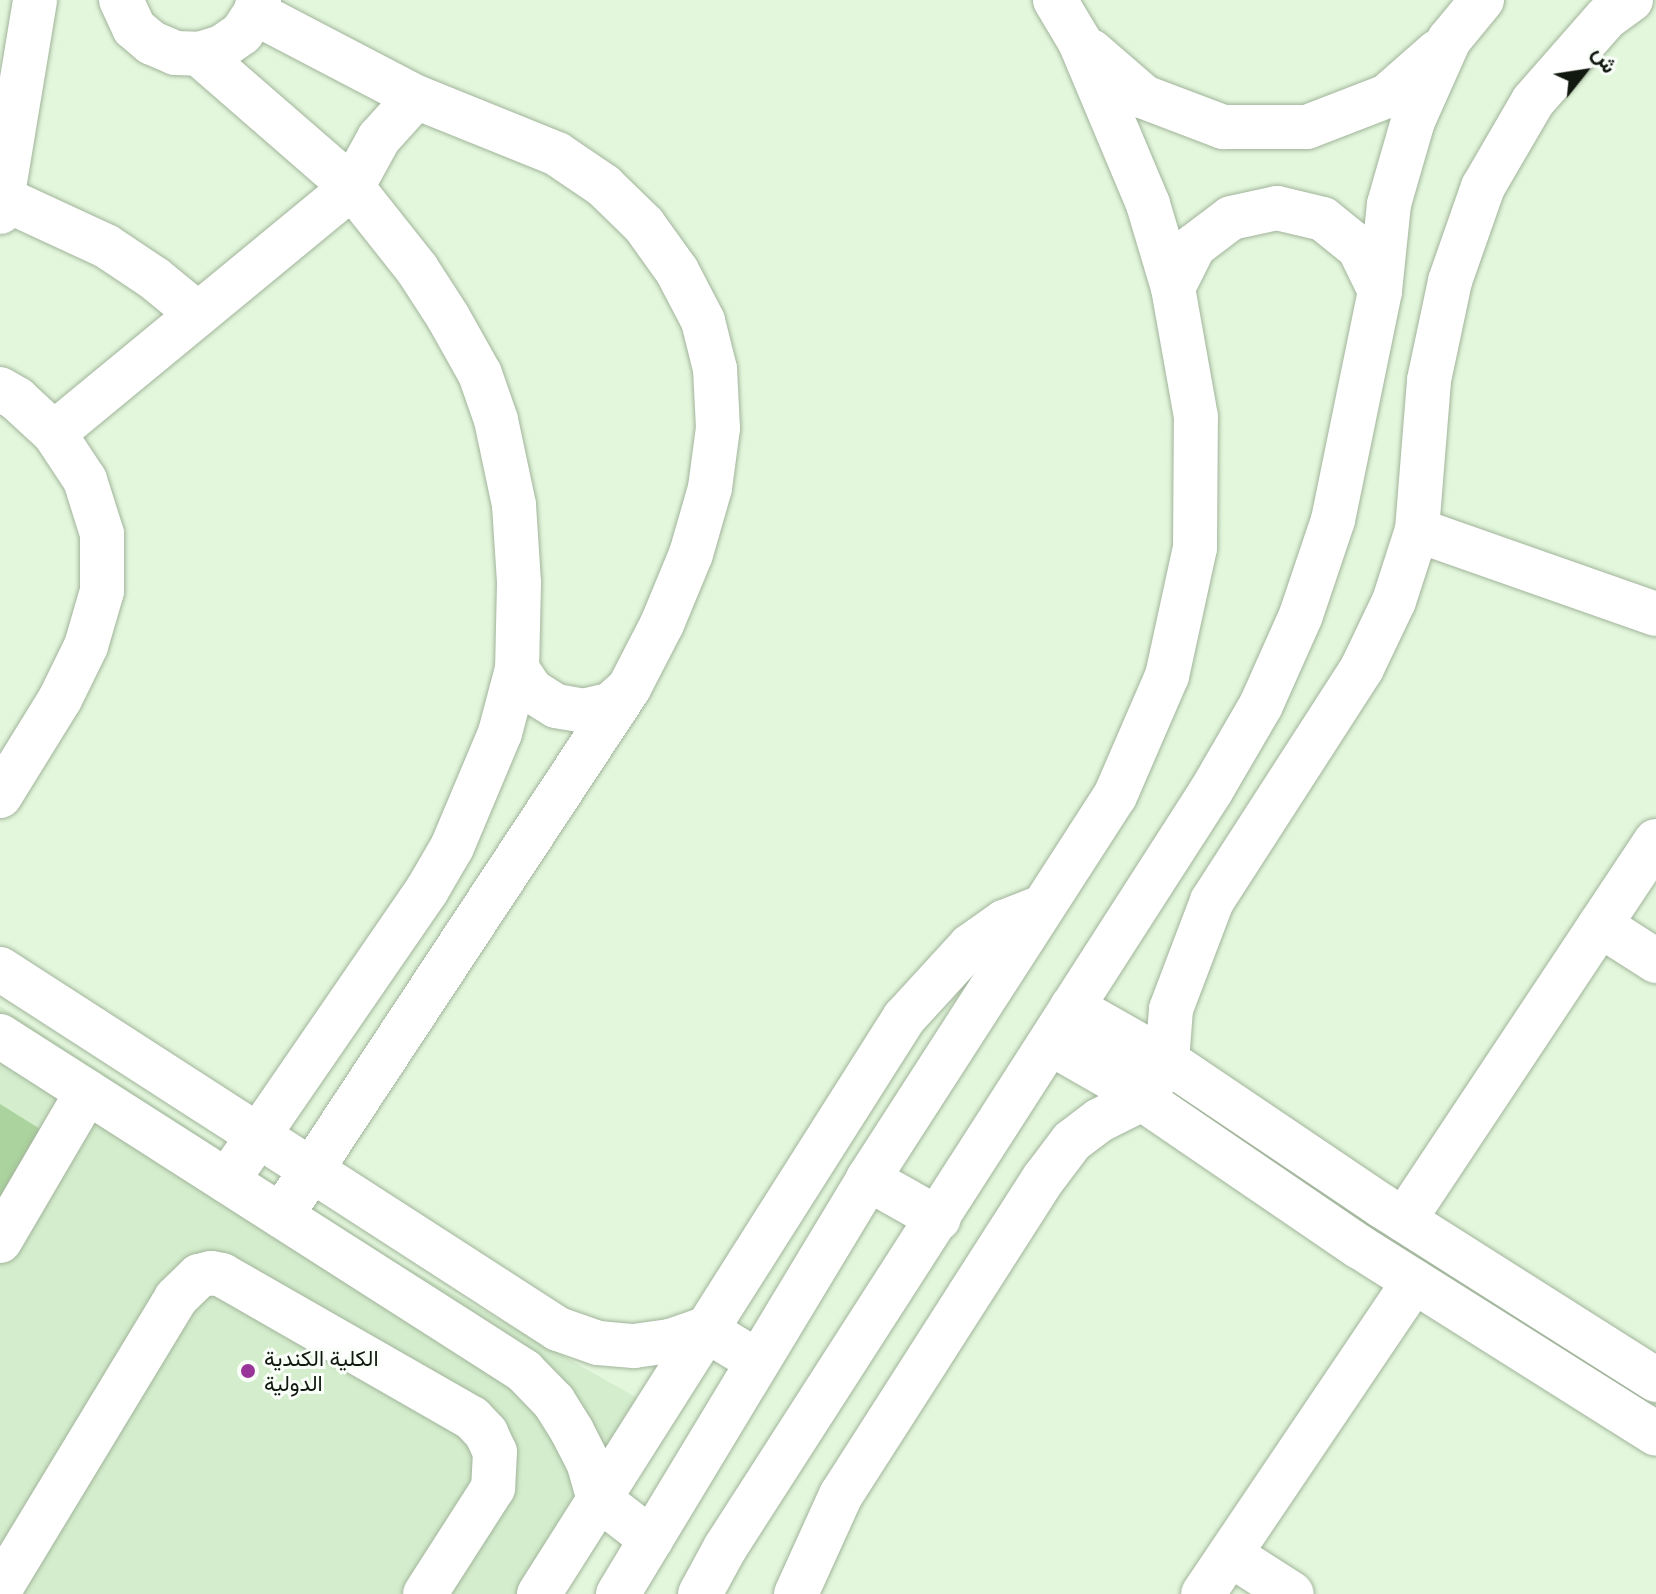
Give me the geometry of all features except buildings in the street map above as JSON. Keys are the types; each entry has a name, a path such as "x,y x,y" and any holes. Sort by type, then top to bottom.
{"street":[{"path":"35,0 1,205 106,246 154,278 198,314"},
{"path":"618,1594 868,1179 1115,796 1161,689 1195,548 1196,417 1173,288 1148,204 1080,42 1056,0"},
{"path":"1080,42 1144,97 1223,127 1307,127 1387,96 1449,40 1482,0"},
{"path":"796,1594 841,1495 1044,1178 1072,1141 1100,1120 1142,1099 1167,1061 1171,1009 1212,901 1362,668 1394,601 1417,530 1429,380 1450,281 1483,187 1533,101 1606,18 1631,0"},
{"path":"112,2 134,28 152,43 175,53 199,54 232,40 257,6 416,97 557,154 604,186 644,225 677,271 703,321 715,369 718,428 710,488 691,554 662,624 629,688 281,1216"},
{"path":"700,1594 725,1548 1211,791 1261,705 1301,615 1333,520 1380,291 1389,204 1413,121 1449,40"},
{"path":"199,54 352,187 417,269 448,317 480,374 496,420 514,505 519,583 517,669 500,733 452,847 427,890 227,1181"},
{"path":"54,433 352,187 379,138 416,97"},
{"path":"1173,288 1194,246 1231,218 1277,208 1323,219 1359,248 1380,291"},
{"path":"0,389 17,399 54,433 85,480 102,534 102,591 86,646 66,686 0,796"},
{"path":"1417,530 1656,614"},
{"path":"517,669 532,691 556,706 583,711 610,705 629,688"},
{"path":"1358,1246 1393,1213 1600,925 1656,841"},
{"path":"539,1594 704,1329 904,1018 970,946 1004,922 1042,907"},
{"path":"1600,925 1656,961"},
{"path":"0,969 558,1329 598,1343 634,1346 670,1341 704,1329"},
{"path":"1072,1007 1167,1061 1393,1213 1656,1380"},
{"path":"0,1036 524,1371 554,1402 589,1465 599,1499 651,1539"},
{"path":"1050,1043 1142,1099 1358,1246 1656,1434"},
{"path":"0,1241 87,1092"},
{"path":"868,1179 939,1219"},
{"path":"1203,1594 1420,1284 1451,1250"},
{"path":"0,1589 176,1298 199,1276 211,1273 222,1275 472,1418 486,1433 495,1452 493,1488 425,1594"},
{"path":"704,1329 757,1361"},
{"path":"433,1396 465,1334"},
{"path":"717,1594 725,1548"},
{"path":"1231,1555 1292,1594"}],"shaded area":[{"path":"0,1006 401,1264 646,1403 535,1594 0,1594"}],"place":[{"name":"الكلية الكندية الدولية","path":"248,1371"}]}
